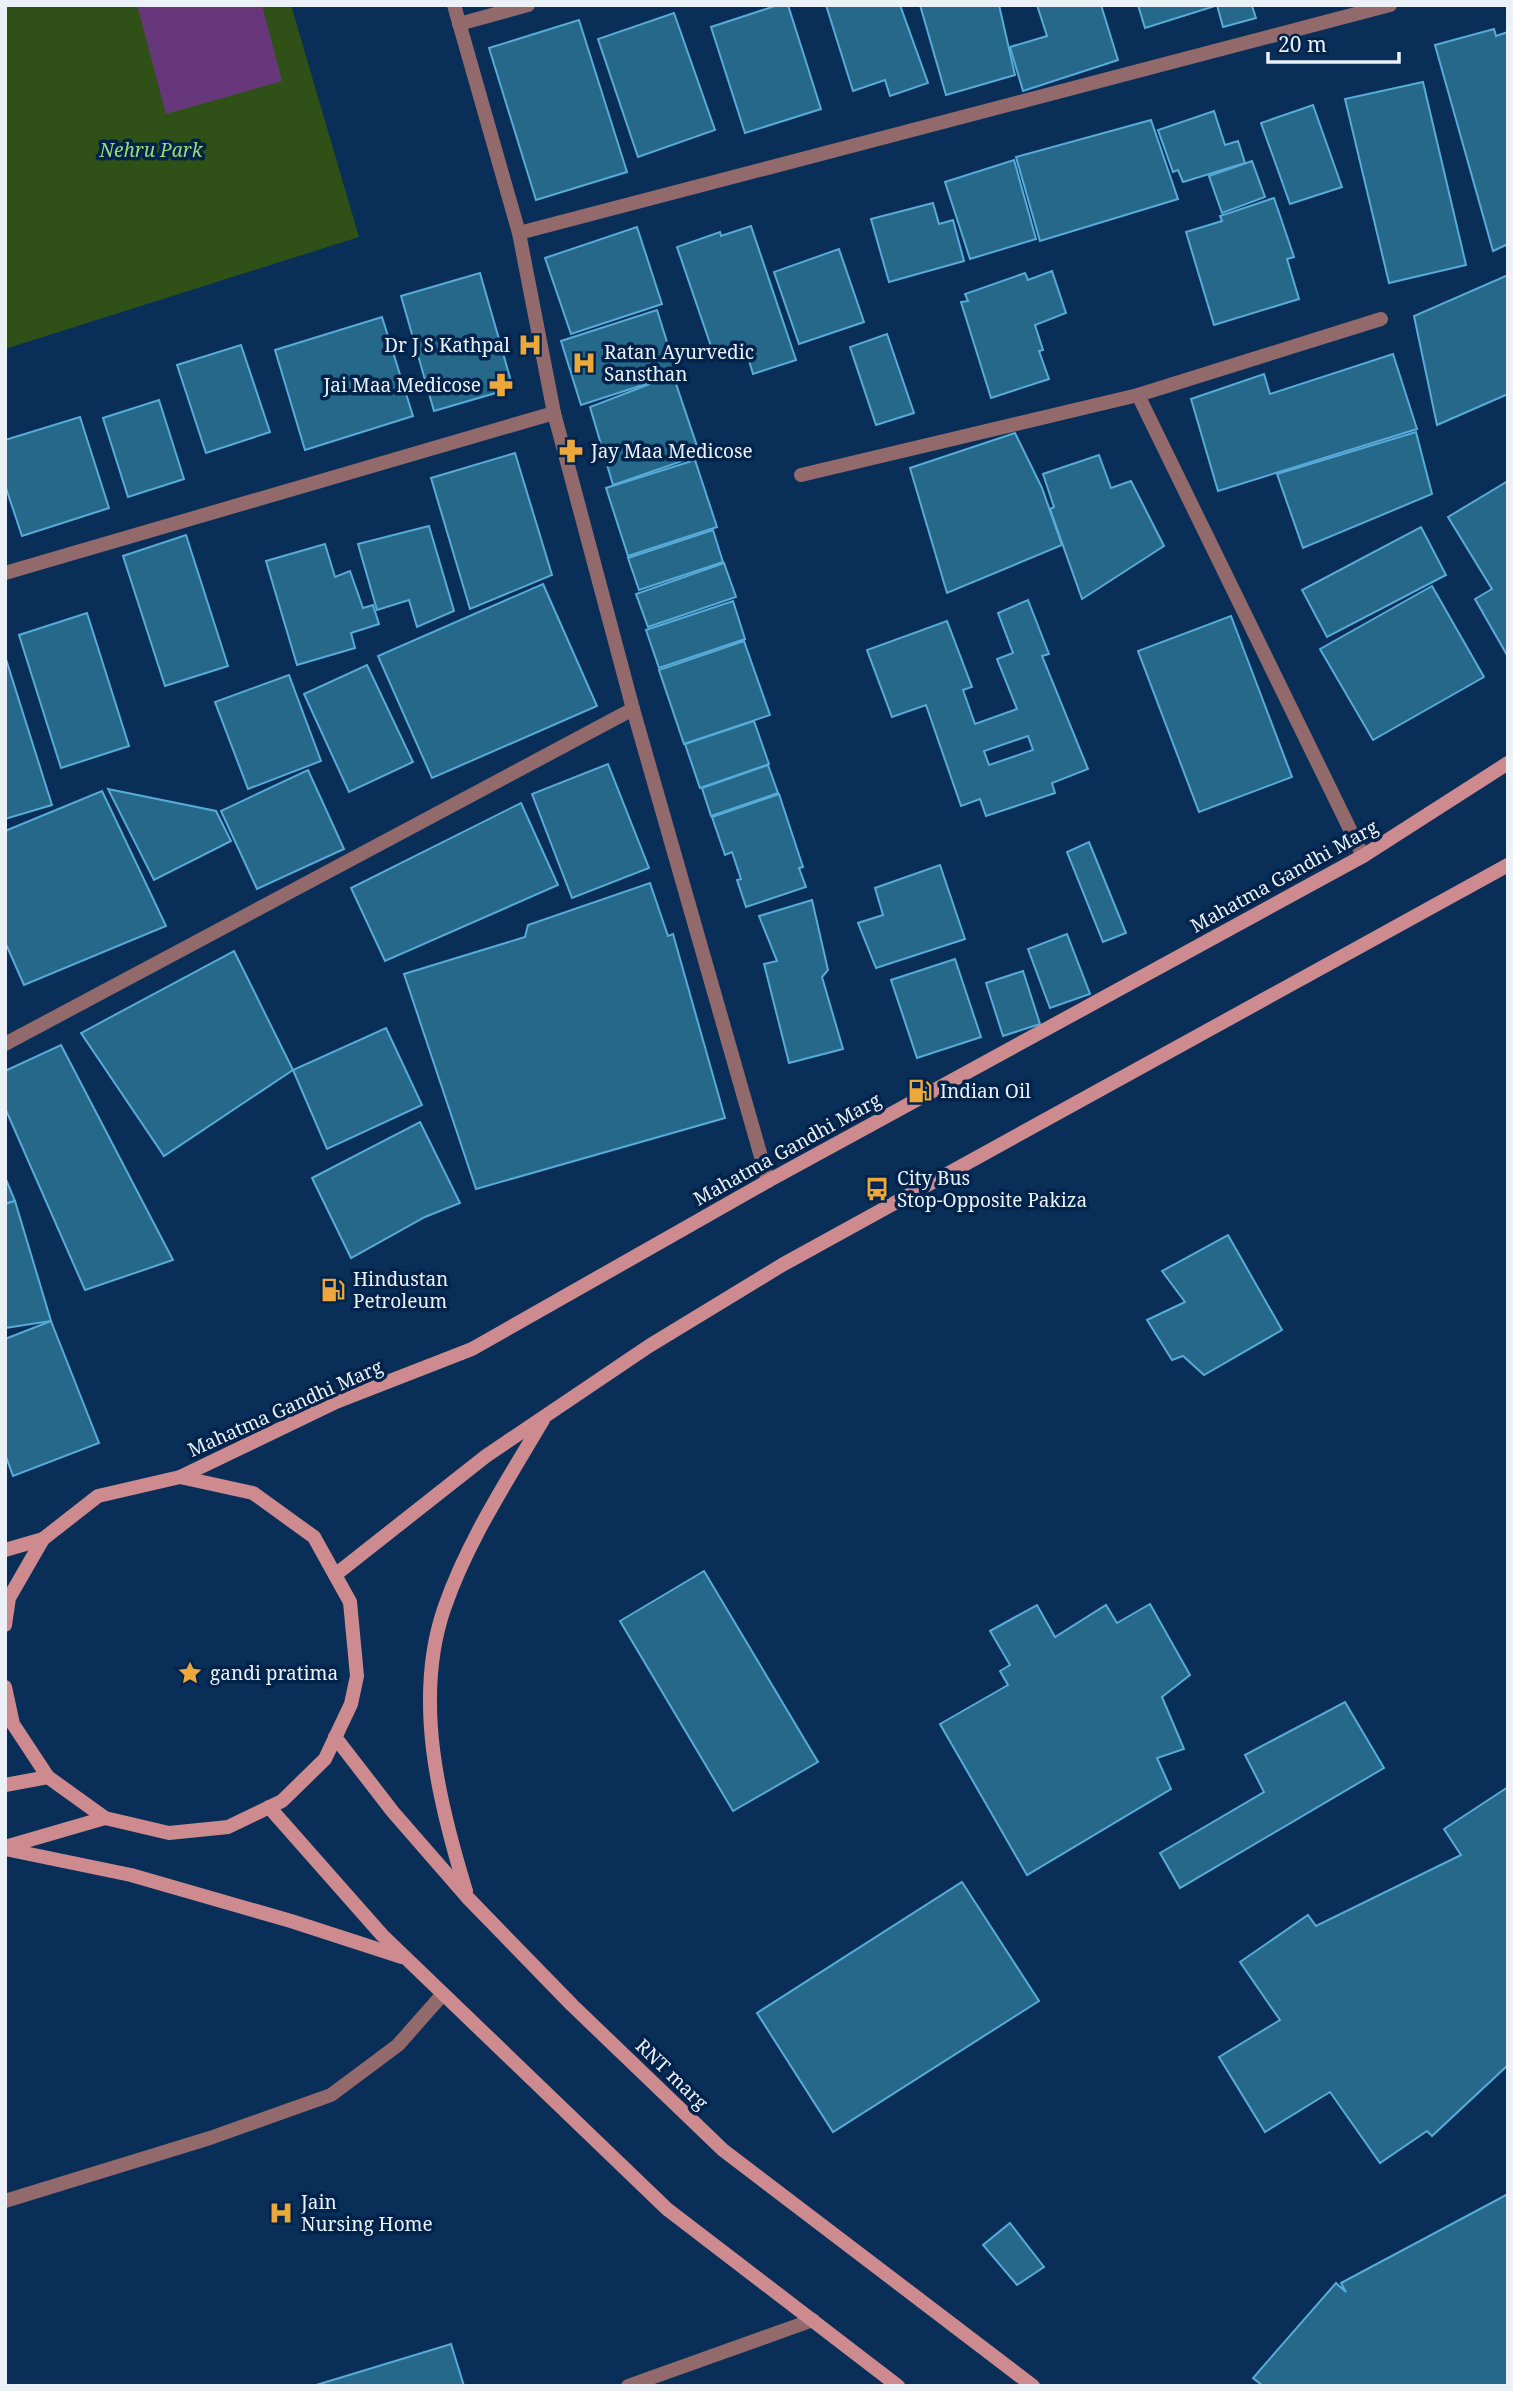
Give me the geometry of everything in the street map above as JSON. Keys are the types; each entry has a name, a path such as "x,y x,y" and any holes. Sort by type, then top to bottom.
{"main road":[{"name":"Mahatma Gandhi Marg","path":"180,1477 336,1402 472,1349 768,1181 1363,856 1508,763"},
{"path":"335,1574 486,1456 649,1346 782,1265 1508,865"},
{"path":"467,1897 445,1824 434,1765 430,1704 434,1658 444,1610 474,1538 545,1416"},
{"path":"5,1625 7,1600 43,1539 98,1496 180,1477 253,1493 314,1537 350,1602 357,1676 351,1704 325,1759 282,1801 228,1827 169,1833 105,1818 48,1777 13,1724 5,1686"},
{"path":"5,1550 43,1539"},
{"name":"RNT marg","path":"335,1737 393,1812 467,1897 572,2005 723,2150 1033,2386"},
{"path":"5,1785 48,1777"},
{"path":"269,1807 382,1935 667,2209 898,2386"},
{"path":"5,1848 105,1818"},
{"path":"5,1848 131,1875 407,1958"}],"street":[{"path":"454,5 519,233 554,413 633,709 768,1181"},
{"path":"459,24 528,5"},
{"path":"519,233 1390,5"},
{"path":"801,475 1138,395 1381,319"},
{"path":"1138,395 1363,856"},
{"path":"5,573 554,413"},
{"path":"5,1044 633,709"},
{"path":"5,2201 210,2138 331,2095 398,2045 443,1994"},
{"path":"628,2386 813,2320"}],"green space":[{"name":"Nehru Park","path":"5,5 291,5 359,237 5,349"}],"shaded area":[{"path":"137,5 262,5 282,81 166,114"}],"building":[{"path":"778,5 788,5 821,109 745,133 711,27"},
{"path":"826,5 900,5 928,83 890,96 885,80 853,91"},
{"path":"920,5 999,5 1015,75 946,95"},
{"path":"1037,5 1101,5 1118,60 1023,91 1010,47 1047,36"},
{"path":"1138,5 1215,5 1215,6 1145,28"},
{"path":"1217,5 1255,5 1252,6 1256,18 1223,27"},
{"path":"674,13 715,130 638,157 598,39"},
{"path":"579,20 627,172 536,200 489,48"},
{"path":"1494,29 1496,36 1508,32 1508,244 1493,251 1435,45"},
{"path":"1423,82 1466,265 1389,283 1345,99"},
{"path":"1313,105 1342,187 1290,204 1261,123"},
{"path":"1214,111 1225,145 1238,141 1245,163 1183,182 1178,170 1173,172 1158,130"},
{"path":"1151,120 1178,199 1040,241 1016,157"},
{"path":"1014,160 1036,239 970,259 945,182"},
{"path":"1252,161 1265,197 1222,213 1209,176"},
{"path":"1274,198 1294,257 1287,259 1299,299 1214,325 1186,232 1222,221 1220,216"},
{"path":"933,203 939,224 953,220 964,261 889,282 871,219"},
{"path":"751,226 796,360 753,374 744,344 714,355 677,247 720,232 721,236"},
{"path":"637,227 662,304 571,334 545,258"},
{"path":"839,249 864,322 799,344 774,272"},
{"path":"1052,271 1066,313 1035,325 1043,350 1039,351 1049,379 991,398 961,302 968,301 965,294 1025,273 1028,280"},
{"path":"480,273 513,388 434,411 401,296"},
{"path":"1508,275 1508,394 1437,425 1414,316"},
{"path":"657,310 677,374 581,405 561,341"},
{"path":"382,317 413,416 305,450 275,350"},
{"path":"887,334 914,413 876,425 850,347"},
{"path":"241,345 270,432 206,453 177,365"},
{"path":"1393,354 1417,429 1218,491 1191,399 1264,374 1270,394"},
{"path":"673,375 700,455 613,485 590,407"},
{"path":"159,400 184,479 128,497 103,418"},
{"path":"80,417 109,508 22,536 5,485 5,440"},
{"path":"1416,432 1432,494 1303,548 1277,474"},
{"path":"1015,433 1042,488 1062,545 947,593 910,468"},
{"path":"515,453 552,575 470,609 431,478"},
{"path":"1099,455 1111,488 1131,481 1164,546 1082,599 1050,509 1054,507 1043,474"},
{"path":"695,460 717,527 628,556 606,488"},
{"path":"1508,481 1507,655 1475,599 1492,589 1448,517"},
{"path":"429,526 454,611 417,627 409,600 377,610 358,544"},
{"path":"1421,527 1446,575 1327,637 1302,590"},
{"path":"713,530 723,562 639,590 628,558"},
{"path":"186,535 228,666 165,686 123,556"},
{"path":"325,544 335,577 350,571 363,608 373,605 379,624 351,633 355,648 297,665 266,561"},
{"path":"724,563 736,597 648,627 636,594"},
{"path":"543,584 597,706 432,778 378,656"},
{"path":"1432,586 1484,677 1373,740 1320,649"},
{"path":"1028,600 1049,654 1042,656 1088,769 1052,783 1055,793 986,816 980,799 961,806 926,705 892,717 867,650 947,621 972,687 963,690 975,724 1017,709 997,659 1013,653 998,613","holes":["1028,736 1033,750 989,765 984,751"]},
{"path":"733,601 745,639 659,668 646,630"},
{"path":"87,613 129,746 61,768 19,635"},
{"path":"1231,616 1292,777 1199,812 1138,651"},
{"path":"744,641 770,715 684,744 659,670"},
{"path":"5,656 52,805 5,819"},
{"path":"367,665 413,762 349,792 304,694"},
{"path":"289,675 321,761 248,789 215,702"},
{"path":"754,721 769,764 700,788 685,744"},
{"path":"608,764 649,868 572,898 532,794"},
{"path":"768,765 778,793 711,816 702,788"},
{"path":"308,770 344,849 257,889 221,811"},
{"path":"108,789 216,811 231,841 154,880"},
{"path":"102,791 166,926 24,985 5,942 5,831"},
{"path":"779,794 803,867 799,868 806,887 746,907 732,852 725,855 712,817"},
{"path":"521,803 558,885 385,961 351,888"},
{"path":"1089,842 1126,933 1103,942 1067,852"},
{"path":"940,865 965,939 876,968 858,923 883,915 875,888"},
{"path":"650,883 668,936 673,934 725,1118 476,1189 404,974 525,937 528,925"},
{"path":"812,900 828,970 822,977 843,1049 789,1063 764,964 777,961 759,916"},
{"path":"1067,934 1090,994 1050,1008 1028,949"},
{"path":"234,951 293,1070 164,1156 81,1033"},
{"path":"955,959 981,1037 917,1058 891,980"},
{"path":"1023,971 1040,1024 1003,1036 986,983"},
{"path":"386,1028 422,1105 327,1149 293,1070"},
{"path":"61,1045 173,1260 85,1290 5,1108 5,1071"},
{"path":"420,1122 460,1203 425,1217 351,1258 312,1178"},
{"path":"5,1177 15,1201 5,1204"},
{"path":"15,1201 51,1321 5,1328 5,1204"},
{"path":"1228,1235 1282,1330 1204,1375 1183,1356 1172,1360 1147,1320 1185,1302 1162,1271"},
{"path":"51,1321 99,1443 13,1476 5,1454 5,1339"},
{"path":"704,1571 818,1762 733,1811 620,1621"},
{"path":"1150,1604 1190,1675 1162,1697 1184,1749 1157,1758 1171,1789 1027,1875 940,1724 1008,1685 1000,1671 1010,1665 990,1631 1037,1605 1055,1637 1106,1605 1117,1623"},
{"path":"1345,1702 1384,1768 1180,1888 1160,1853 1264,1792 1245,1755"},
{"path":"1508,1787 1508,2065 1432,2136 1427,2131 1380,2163 1330,2092 1265,2132 1219,2057 1280,2020 1240,1962 1308,1915 1316,1926 1461,1855 1444,1829"},
{"path":"962,1882 1039,2001 833,2132 757,2013"},
{"path":"1508,2194 1508,2386 1263,2386 1253,2378 1336,2283 1346,2292 1341,2283"},
{"path":"1010,2223 1044,2267 1017,2285 983,2245"},
{"path":"451,2344 464,2386 313,2386"}],"place":[{"name":"Dr J S Kathpal","path":"530,345"},
{"name":"Ratan Ayurvedic Sansthan","path":"584,363"},
{"name":"Jai Maa Medicose","path":"501,385"},
{"name":"Jay Maa Medicose","path":"571,451"},
{"name":"Indian Oil","path":"920,1091"},
{"name":"City Bus Stop-Opposite Pakiza","path":"877,1189"},
{"name":"Hindustan Petroleum","path":"333,1290"},
{"name":"gandi pratima","path":"190,1673"},
{"name":"Jain Nursing Home","path":"281,2213"}]}
